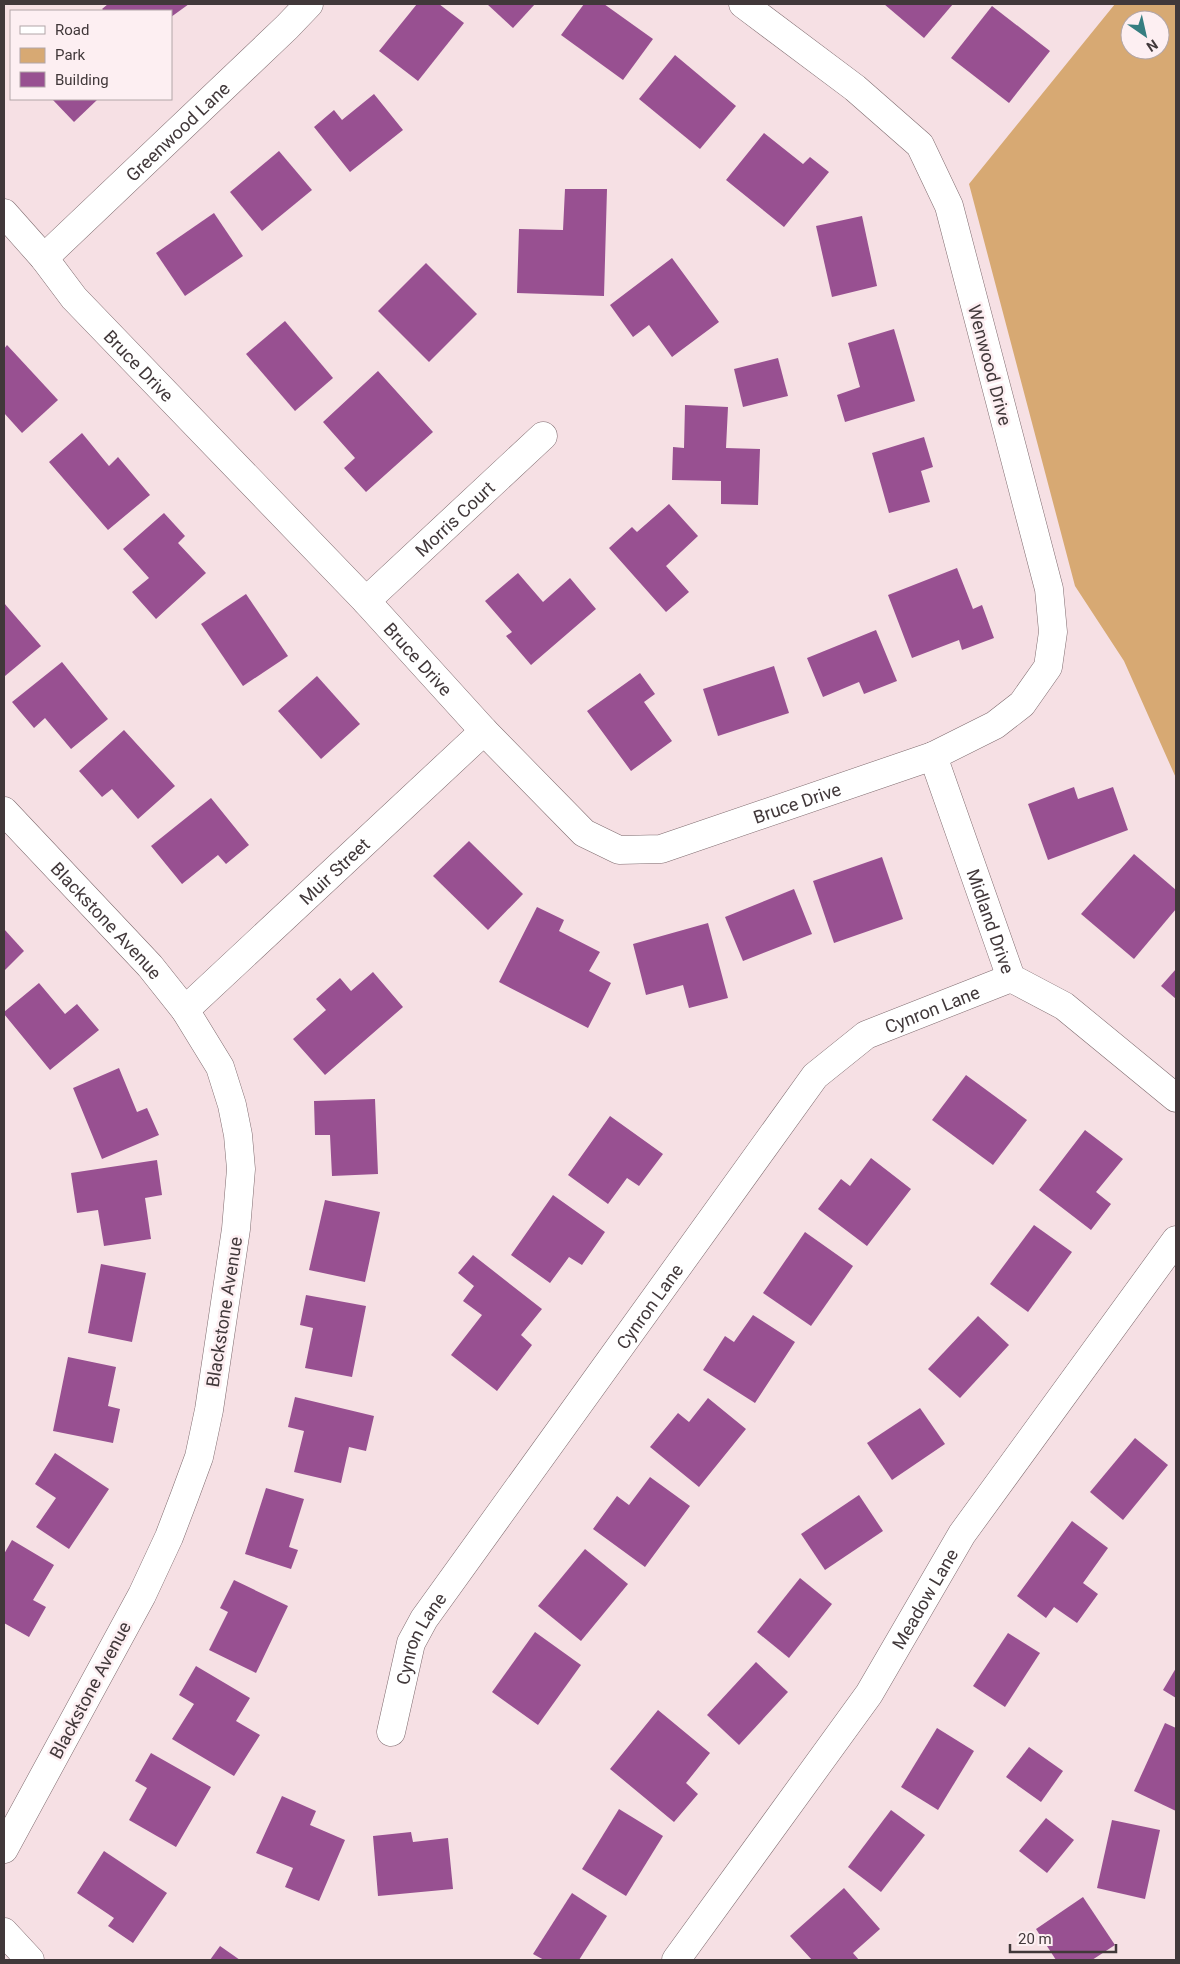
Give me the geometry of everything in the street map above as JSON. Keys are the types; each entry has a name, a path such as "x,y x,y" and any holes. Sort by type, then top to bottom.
{"street":[{"name":"Greenwood Lane","path":"44,258 309,4"},
{"name":"Wenwood Drive","path":"742,4 855,88 920,145 949,206 1049,588 1053,632 1048,667 1022,704 995,725 933,756"},
{"name":"Bruce Drive","path":"4,213 44,258 74,298 366,600 484,731 584,833 618,850 661,849 933,756"},
{"name":"Morris Court","path":"366,600 543,436"},
{"name":"Muir Street","path":"185,1010 484,731"},
{"name":"Midland Drive","path":"933,756 1011,978 1064,1006 1176,1098"},
{"name":"Blackstone Avenue","path":"4,811 150,966 185,1010 220,1067 232,1104 238,1136 240,1169 240,1196 235,1238 209,1410 199,1457 169,1537 142,1595 4,1849"},
{"name":"Cynron Lane","path":"390,1732 411,1643 424,1619 815,1076 866,1035 1011,978"},
{"name":"Meadow Lane","path":"676,1960 869,1694 962,1534 1176,1240"},
{"path":"4,1932 30,1960"}],"green space":[{"path":"1115,4 1176,4 1176,778 1124,661 1075,586 969,184"}],"building":[{"path":"108,4 189,4 172,16 172,10 102,9"},
{"path":"417,4 439,4 464,23 418,81 379,51"},
{"path":"487,4 535,4 513,28"},
{"path":"584,4 604,4 653,39 623,80 561,35"},
{"path":"884,4 953,4 924,38"},
{"path":"992,6 1050,51 1009,103 951,58"},
{"path":"675,55 736,106 700,149 639,99"},
{"path":"374,94 403,130 350,172 314,127 334,110 342,120"},
{"path":"53,100 97,100 74,122"},
{"path":"764,133 803,164 810,157 829,172 784,227 726,180"},
{"path":"279,151 312,190 262,231 230,192"},
{"path":"565,189 607,189 604,296 517,293 519,229 563,230"},
{"path":"214,213 243,256 185,296 156,253"},
{"path":"862,216 877,286 832,297 816,226"},
{"path":"672,258 719,322 672,357 649,325 633,337 610,305"},
{"path":"426,263 477,314 429,362 378,311"},
{"path":"285,321 333,378 295,411 246,354"},
{"path":"894,329 915,401 845,422 837,395 860,387 848,343"},
{"path":"7,345 58,400 22,433 4,413 4,349"},
{"path":"778,358 788,396 743,407 734,369"},
{"path":"378,371 433,432 366,492 344,468 355,458 323,422"},
{"path":"685,405 728,407 726,448 760,449 758,505 721,504 721,481 672,480 673,447 684,448"},
{"path":"82,433 109,466 118,457 150,495 108,530 49,462"},
{"path":"924,437 933,467 921,471 930,502 889,513 872,453"},
{"path":"669,504 698,536 666,566 689,592 666,612 609,548 632,527 637,532"},
{"path":"164,513 185,536 178,543 206,573 156,619 132,592 149,578 123,549"},
{"path":"957,568 973,609 982,605 994,638 962,650 959,640 912,658 888,595"},
{"path":"518,573 543,602 570,578 596,609 531,665 506,636 512,632 485,601"},
{"path":"246,594 288,656 243,686 201,624"},
{"path":"4,603 41,646 5,676 4,674"},
{"path":"876,630 897,681 864,694 859,682 823,697 807,658"},
{"path":"62,662 108,719 71,749 45,718 34,728 12,702"},
{"path":"774,666 789,713 718,736 703,689"},
{"path":"640,673 655,694 644,702 672,741 631,771 587,711"},
{"path":"317,676 360,724 321,759 278,711"},
{"path":"124,730 175,786 138,819 112,789 102,797 79,771"},
{"path":"1074,787 1078,799 1113,787 1128,830 1048,860 1028,804"},
{"path":"211,798 249,845 226,864 218,855 182,884 151,846"},
{"path":"469,841 523,894 488,930 433,876"},
{"path":"1134,854 1176,890 1176,909 1134,959 1081,914"},
{"path":"882,857 903,919 834,943 813,881"},
{"path":"794,889 812,934 743,961 725,917"},
{"path":"537,907 564,920 559,931 600,952 589,971 611,983 588,1028 499,982"},
{"path":"708,923 728,998 689,1008 683,985 646,995 633,944"},
{"path":"4,929 24,951 4,971"},
{"path":"1176,969 1176,999 1161,986"},
{"path":"373,972 403,1007 325,1075 293,1039 326,1010 316,999 340,978 351,991"},
{"path":"39,983 65,1014 77,1004 99,1030 50,1070 4,1014"},
{"path":"119,1068 137,1112 147,1108 159,1135 102,1159 73,1088"},
{"path":"966,1075 1027,1120 993,1165 932,1120"},
{"path":"375,1099 378,1174 332,1176 330,1135 315,1135 314,1101"},
{"path":"610,1116 663,1154 639,1186 627,1178 608,1204 568,1175"},
{"path":"1085,1130 1123,1159 1096,1192 1111,1204 1091,1230 1039,1190"},
{"path":"871,1158 911,1189 867,1246 818,1209 841,1179 850,1186"},
{"path":"157,1160 162,1195 145,1198 151,1239 104,1246 98,1210 77,1213 71,1173"},
{"path":"553,1195 605,1232 582,1265 569,1257 550,1283 511,1255"},
{"path":"325,1200 380,1212 365,1282 309,1270"},
{"path":"1034,1225 1072,1252 1028,1312 990,1284"},
{"path":"805,1232 853,1266 811,1326 763,1293"},
{"path":"473,1255 542,1309 521,1335 532,1345 497,1391 451,1355 482,1315 463,1301 474,1286 458,1273"},
{"path":"101,1264 146,1273 132,1342 88,1333"},
{"path":"306,1295 366,1306 352,1377 305,1368 313,1328 300,1325"},
{"path":"753,1315 795,1342 755,1403 703,1370 725,1336 734,1342"},
{"path":"978,1316 1009,1345 960,1398 928,1369"},
{"path":"68,1357 116,1367 108,1406 120,1409 113,1443 53,1431"},
{"path":"295,1397 374,1416 366,1451 349,1447 341,1483 294,1472 304,1431 288,1427"},
{"path":"708,1398 746,1429 699,1487 650,1447 678,1413 689,1422"},
{"path":"920,1408 945,1444 892,1480 867,1443"},
{"path":"1135,1438 1168,1465 1123,1520 1090,1492"},
{"path":"55,1453 109,1489 69,1549 36,1527 56,1498 35,1484"},
{"path":"650,1477 690,1506 645,1567 593,1529 617,1496 629,1505"},
{"path":"266,1488 304,1499 289,1547 298,1550 291,1569 245,1554"},
{"path":"859,1495 883,1531 825,1570 801,1534"},
{"path":"1072,1521 1108,1548 1083,1583 1098,1594 1077,1623 1054,1607 1046,1618 1017,1596"},
{"path":"12,1540 54,1565 33,1600 46,1607 29,1637 4,1623 4,1554"},
{"path":"585,1549 628,1584 581,1641 538,1606"},
{"path":"800,1578 832,1604 789,1658 757,1632"},
{"path":"234,1580 288,1606 256,1673 209,1650 228,1612 220,1608"},
{"path":"535,1632 581,1665 538,1725 492,1692"},
{"path":"1008,1633 1040,1653 1005,1707 973,1686"},
{"path":"756,1662 788,1692 739,1745 707,1715"},
{"path":"196,1666 250,1698 236,1721 260,1735 234,1776 172,1739 194,1704 179,1695"},
{"path":"1176,1668 1176,1698 1163,1690"},
{"path":"658,1710 710,1753 686,1783 698,1794 674,1822 610,1769"},
{"path":"1165,1723 1176,1728 1176,1811 1134,1791"},
{"path":"937,1728 974,1751 938,1810 901,1787"},
{"path":"1029,1747 1063,1771 1041,1802 1006,1777"},
{"path":"151,1753 211,1787 176,1847 129,1820 147,1788 135,1781"},
{"path":"282,1796 316,1811 310,1825 345,1840 319,1901 285,1887 293,1868 256,1853"},
{"path":"619,1809 663,1836 626,1896 582,1869"},
{"path":"891,1810 925,1835 881,1892 848,1867"},
{"path":"1046,1818 1074,1840 1047,1873 1019,1851"},
{"path":"1112,1820 1160,1830 1145,1899 1097,1888"},
{"path":"411,1832 413,1842 448,1838 453,1889 378,1896 373,1836"},
{"path":"104,1851 167,1893 133,1943 108,1926 114,1918 77,1893"},
{"path":"844,1888 880,1929 853,1953 859,1960 812,1960 790,1936"},
{"path":"572,1893 607,1916 579,1960 544,1960 533,1954"},
{"path":"1083,1897 1115,1945 1092,1960 1056,1960 1036,1929"},
{"path":"220,1946 240,1960 210,1960"}]}
